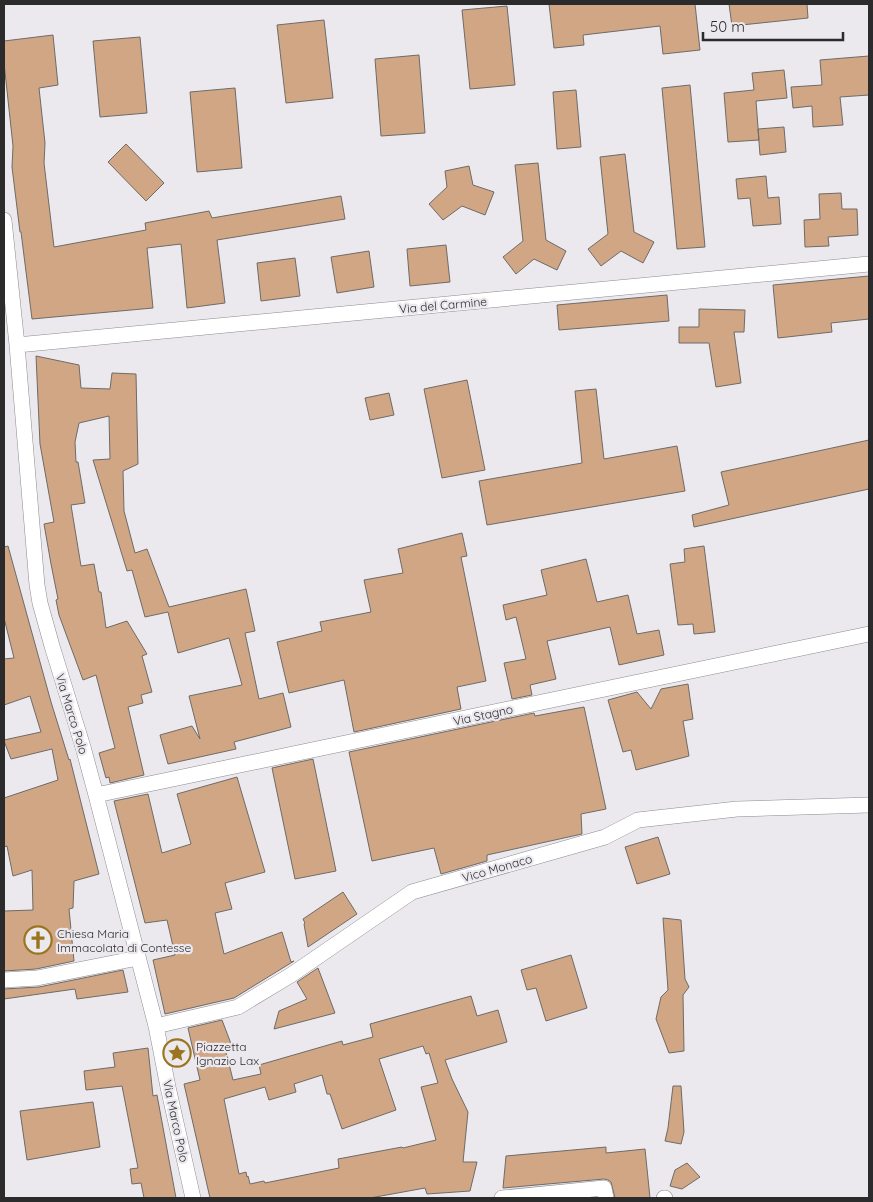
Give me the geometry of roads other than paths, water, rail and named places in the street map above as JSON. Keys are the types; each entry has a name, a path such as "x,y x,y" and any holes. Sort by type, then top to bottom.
{"street":[{"name":"Via Marco Polo","path":"4,220 17,345 36,585 52,646 83,747 156,1026 193,1198"},
{"name":"Via del Carmine","path":"17,345 869,264"},
{"name":"Via Stagno","path":"96,795 869,634"},
{"name":"Vico Monaco","path":"156,1026 238,1007 292,975 412,892 604,837 638,820 737,809 869,805"},
{"path":"4,980 37,978 138,958"},
{"path":"502,1198 604,1188 606,1198"}],"place":[{"name":"Chiesa Maria Immacolata di Contesse","path":"38,940"},
{"name":"Piazzetta Ignazio Lax","path":"177,1053"}]}
